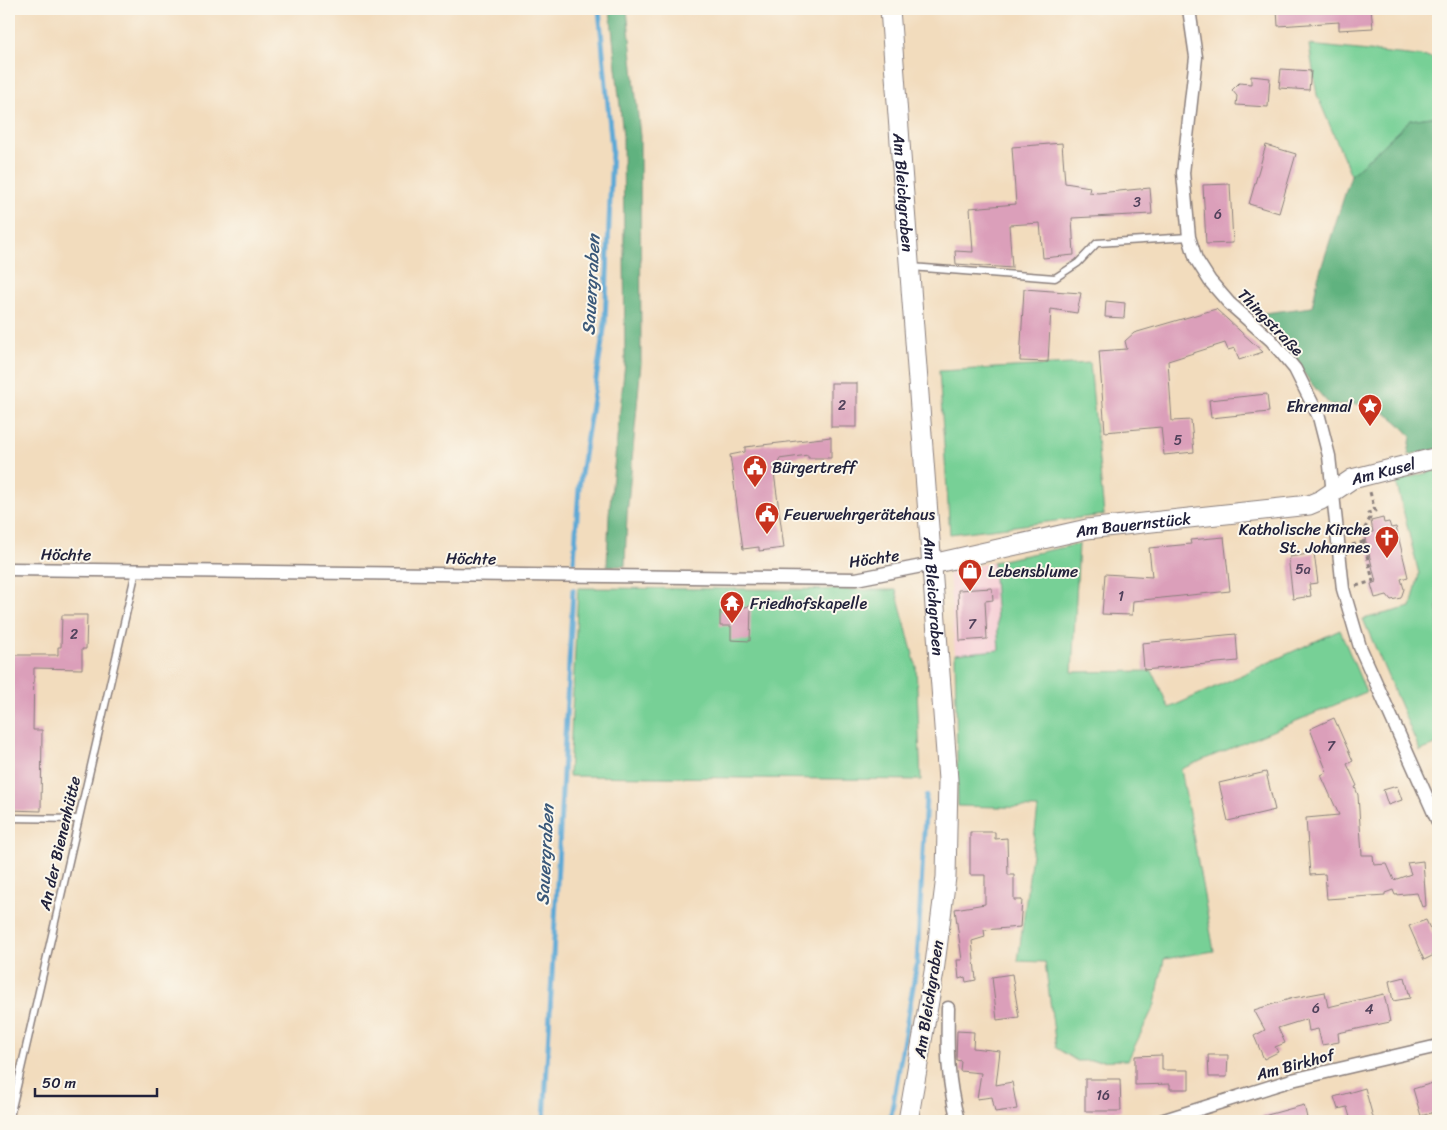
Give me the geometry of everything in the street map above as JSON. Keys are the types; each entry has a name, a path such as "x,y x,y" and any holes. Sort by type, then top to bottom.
{"street":[{"name":"Am Bleichgraben","path":"890,9 948,780 946,877 934,972 908,1121"},
{"name":"Thingstraße","path":"1189,9 1196,57 1183,173 1188,237 1196,259 1210,281 1230,303 1271,340 1295,369 1319,417 1329,456 1343,588 1360,647 1438,822"},
{"name":"Am Kusel","path":"1332,492 1352,479 1438,458"},
{"name":"Am Bauernstück","path":"932,564 1087,529 1309,505 1332,492"},
{"name":"Höchte","path":"9,569 856,579 932,564"},
{"path":"948,1008 946,1063 958,1121"},
{"name":"Am Birkhof","path":"1161,1121 1292,1080 1438,1046"}],"lane":[{"path":"909,267 1055,278 1078,263 1097,243 1188,237"},
{"name":"An der Bienenhütte","path":"9,1121 136,571"},
{"path":"9,818 78,819"}],"path":[{"path":"1343,588 1373,581 1362,534 1370,518 1368,513 1375,511 1366,475"}],"shaded area":[{"path":"993,562 999,651 955,654 949,573"}],"green space":[{"path":"610,9 627,9 640,136 641,363 627,515 625,566 607,566 609,514 625,363 623,136"},
{"path":"1309,45 1438,58 1438,116 1410,120 1351,175 1317,95"},
{"path":"1438,116 1438,348 1435,351 1438,370 1438,449 1408,455 1411,437 1386,413 1355,404 1331,406 1312,384 1277,336 1257,314 1312,307 1318,278 1351,175 1410,120"},
{"path":"1090,363 1104,515 950,534 939,371"},
{"path":"1438,470 1438,744 1420,751 1363,619 1411,607 1419,574 1396,481"},
{"path":"1079,544 1072,672 1152,671 1169,708 1340,630 1366,692 1181,769 1214,951 1164,959 1155,1004 1128,1060 1077,1061 1056,1048 1045,962 1018,961 1038,808 958,806 955,654 999,650 993,562"},
{"path":"578,588 896,590 916,666 921,780 569,776"}],"building":[{"path":"1277,9 1371,9 1373,28 1339,30 1339,22 1278,26"},
{"path":"1281,69 1311,71 1309,90 1279,88"},
{"path":"1251,76 1270,78 1268,107 1236,105 1237,96 1232,90 1239,83 1251,84"},
{"path":"1062,143 1065,183 1090,187 1089,192 1098,193 1150,188 1152,214 1072,218 1074,255 1043,258 1040,223 1009,225 1012,268 956,264 955,251 973,252 970,208 1016,204 1012,147"},
{"path":"1266,145 1296,154 1279,213 1249,204"},
{"path":"1230,184 1233,243 1206,244 1203,185"},
{"path":"1024,289 1081,293 1077,313 1051,309 1048,362 1020,361"},
{"path":"1106,301 1125,303 1124,318 1105,317"},
{"path":"1216,309 1263,352 1239,360 1235,348 1228,350 1225,343 1168,361 1172,421 1191,420 1194,452 1164,455 1161,427 1105,432 1099,351 1127,349 1125,341 1134,333"},
{"path":"831,383 857,383 857,427 831,427"},
{"path":"1267,394 1269,412 1211,418 1209,400"},
{"name":"Bürgertreff","path":"831,437 831,458 808,458 808,455 779,459 780,464 773,465 784,548 759,551 759,547 743,549 730,455 745,452 745,447"},
{"name":"Katholische Kirche St. Johannes","path":"1383,518 1384,523 1389,522 1391,528 1396,527 1408,577 1401,579 1404,589 1401,598 1391,600 1387,595 1375,598 1371,584 1376,582 1364,534 1373,532 1371,521"},
{"path":"1224,537 1230,591 1133,601 1132,615 1102,614 1105,574 1152,577 1149,548 1191,544 1190,540"},
{"path":"1314,553 1318,583 1309,584 1311,596 1293,599 1290,557"},
{"path":"992,588 993,600 985,601 987,639 960,641 958,590"},
{"name":"Friedhofskapelle","path":"751,606 750,641 731,640 731,626 720,626 720,611"},
{"path":"62,615 87,615 86,649 82,649 82,669 34,668 33,730 42,730 41,811 9,810 9,655 58,655 58,647 61,647"},
{"path":"1236,634 1238,661 1144,670 1142,643"},
{"path":"1334,718 1353,761 1347,764 1357,786 1355,787 1358,795 1362,855 1373,855 1374,865 1387,864 1394,880 1411,874 1407,863 1423,861 1426,906 1422,907 1417,893 1395,895 1393,890 1385,893 1385,895 1327,899 1325,874 1310,875 1306,818 1339,815 1321,775 1327,772 1310,729"},
{"path":"1266,772 1275,810 1228,821 1219,783"},
{"path":"1397,786 1402,800 1388,805 1383,790"},
{"path":"970,832 995,832 995,839 1007,838 1008,875 1014,875 1014,900 1022,900 1020,927 984,930 985,937 972,941 976,980 966,982 965,977 959,979 957,960 962,960 955,909 985,904 985,875 970,875"},
{"path":"1426,920 1433,935 1438,932 1438,953 1424,960 1409,926"},
{"path":"1012,974 1019,1017 997,1020 992,977"},
{"path":"1405,977 1410,998 1393,1001 1389,981"},
{"path":"1325,992 1328,1007 1384,994 1390,1022 1338,1033 1339,1042 1322,1045 1318,1029 1309,1031 1307,1019 1278,1028 1285,1043 1275,1047 1278,1052 1264,1059 1254,1036 1265,1030 1254,1010 1293,998"},
{"path":"957,1031 974,1032 973,1048 1000,1051 996,1085 1012,1082 1017,1109 995,1112 992,1097 977,1099 981,1073 960,1071 961,1061 956,1060"},
{"path":"1162,1055 1162,1070 1189,1070 1189,1089 1170,1089 1170,1084 1135,1085 1135,1056"},
{"path":"1208,1055 1228,1055 1227,1077 1209,1077"},
{"path":"1085,1079 1120,1079 1121,1111 1085,1111"},
{"path":"1436,1082 1438,1111 1421,1116 1413,1089"},
{"path":"1365,1088 1374,1121 1351,1121 1347,1107 1338,1109 1334,1097"},
{"path":"1304,1105 1307,1118 1296,1121 1260,1121 1260,1117"}],"waterway":[{"name":"Sauergraben","path":"574,561 579,487 605,323 612,149 599,9"},
{"name":"Sauergraben","path":"544,1121 573,590"},
{"path":"890,1121 917,963 926,796"}],"place":[{"name":"Ehrenmal","path":"1370,427"},
{"name":"Bürgertreff","path":"755,488"},
{"name":"Feuerwehrgerätehaus","path":"767,535"},
{"name":"Katholische Kirche St. Johannes","path":"1387,559"},
{"name":"Lebensblume","path":"970,592"},
{"name":"Friedhofskapelle","path":"732,624"}]}
